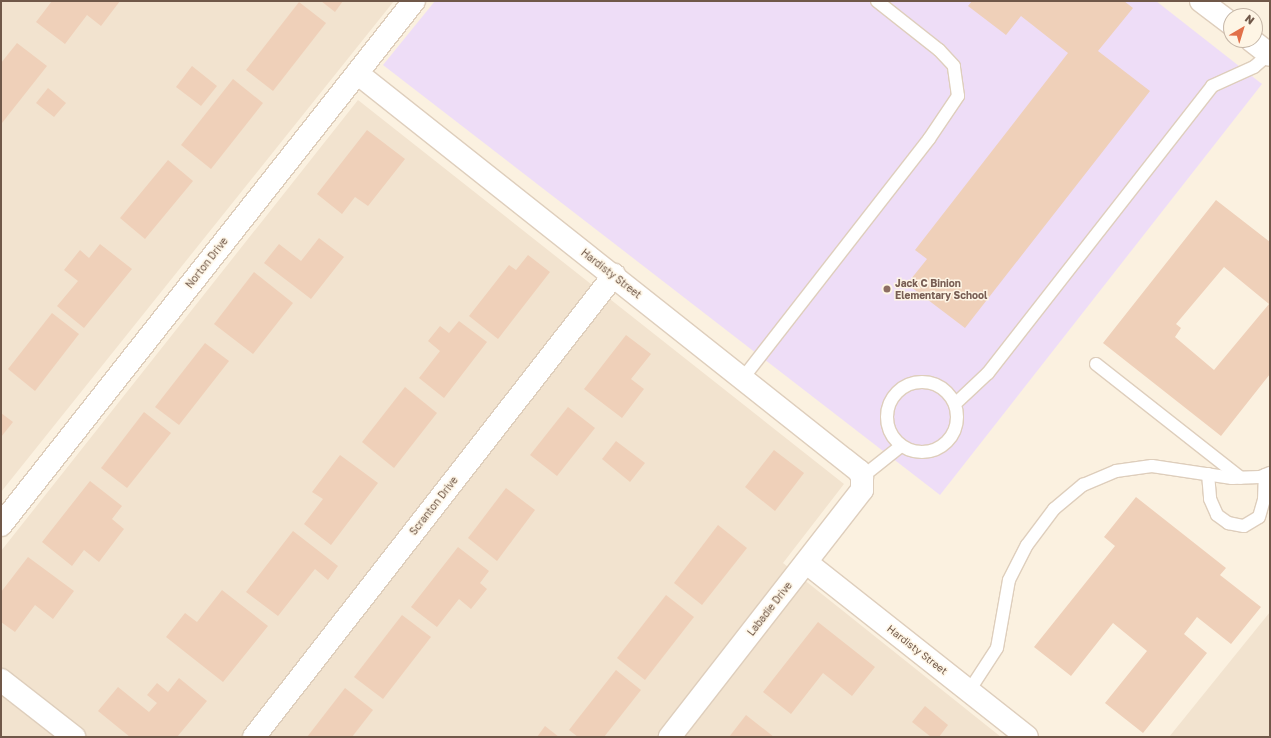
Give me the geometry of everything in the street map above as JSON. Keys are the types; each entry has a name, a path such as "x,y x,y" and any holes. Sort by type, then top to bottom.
{"street":[{"name":"Norton Drive","path":"1,525 414,1"},
{"path":"1201,1 1223,18"},
{"path":"1262,48 1270,54"},
{"name":"Hardisty Street","path":"357,74 614,275 859,471 862,477"},
{"name":"Scranton Drive","path":"254,737 614,275"},
{"name":"Labadie Drive","path":"670,737 807,563 862,490 862,477"},
{"name":"Hardisty Street","path":"807,563 1027,737"},
{"path":"1,680 74,737"}],"lane":[{"path":"743,378 925,145 958,96 954,66 939,50 877,1"},
{"path":"956,404 988,373 1212,86 1254,68 1270,54"},
{"path":"1096,364 1241,478"},
{"path":"916,381 928,382 944,390 956,404 956,426 944,445 923,452 901,446 888,428 886,415 889,404 895,393 916,381"},
{"path":"862,477 901,446"},
{"path":"969,691 997,648 1008,580 1027,546 1054,509 1083,484 1116,471 1152,466 1241,478 1268,474 1264,500 1259,517 1244,526 1228,523 1217,515 1210,499 1208,474"}],"shaded area":[{"path":"1,1 394,1 1,492"},
{"name":"Jack C Binion Elementary School","path":"435,1 1156,1 1262,84 940,495 383,65"},
{"path":"358,100 844,484 783,563 1001,737 1,737 1,551"},
{"path":"1270,612 1270,737 1169,737"}],"building":[{"path":"52,1 120,1 101,26 87,15 65,44 36,22"},
{"path":"321,1 343,1 335,12"},
{"path":"972,1 1124,1 1133,8 1098,51 1150,91 965,328 907,284 927,259 915,250 1068,53 1021,16 1006,35 968,6"},
{"path":"299,2 326,23 273,91 246,70"},
{"path":"17,43 47,66 2,123 1,63"},
{"path":"192,66 217,86 201,106 176,87"},
{"path":"233,79 263,103 211,169 181,145"},
{"path":"48,88 66,103 54,117 36,103"},
{"path":"367,130 405,159 368,206 355,197 342,214 317,194"},
{"path":"168,160 193,181 145,239 120,218"},
{"path":"1216,200 1270,242 1270,374 1221,436 1103,343","holes":["1224,267 1269,304 1214,370 1175,337 1181,328 1176,324"]},
{"path":"319,238 344,257 311,299 264,263 279,244 301,261"},
{"path":"100,244 132,269 84,328 57,306 78,281 64,270 80,250 89,258"},
{"path":"528,255 550,272 498,339 469,316 509,265 516,270"},
{"path":"254,272 293,303 253,354 214,324"},
{"path":"52,313 79,334 35,391 8,369"},
{"path":"459,321 487,342 444,398 419,378 440,351 428,341 440,326 449,333"},
{"path":"626,335 651,354 631,379 644,389 622,418 584,389"},
{"path":"205,343 229,361 179,425 155,407"},
{"path":"405,387 437,413 394,468 362,442"},
{"path":"568,407 595,428 557,476 530,455"},
{"path":"144,412 171,433 127,488 101,468"},
{"path":"1,413 13,422 1,437"},
{"path":"616,441 645,463 630,482 602,459"},
{"path":"774,450 804,473 775,511 745,487"},
{"path":"340,455 378,483 331,545 304,524 323,499 312,492"},
{"path":"90,481 122,506 112,519 124,529 99,562 84,550 72,566 42,542"},
{"path":"506,488 535,510 497,561 468,538"},
{"path":"1136,497 1226,568 1220,575 1261,607 1231,644 1197,617 1184,634 1207,653 1143,733 1105,703 1147,651 1113,623 1071,676 1034,647 1115,546 1104,537"},
{"path":"718,525 747,548 702,605 674,583"},
{"path":"293,531 338,566 328,580 315,569 278,616 246,592"},
{"path":"458,547 489,571 480,583 487,589 471,609 459,599 437,627 411,607"},
{"path":"28,557 74,591 53,619 35,605 15,632 1,622 1,592"},
{"path":"222,590 268,626 223,682 166,637 185,613 197,622"},
{"path":"666,595 694,617 645,680 617,658"},
{"path":"402,615 431,637 383,699 354,677"},
{"path":"818,622 875,667 852,696 823,673 791,714 763,692"},
{"path":"616,670 641,690 604,737 578,737 569,730"},
{"path":"179,678 207,701 177,737 130,737 98,711 118,687 149,712 157,703 147,695 157,683 168,692"},
{"path":"345,688 373,710 352,737 307,737"},
{"path":"925,706 948,725 939,737 931,737 912,722"},
{"path":"746,715 774,737 729,737"},
{"path":"545,726 559,737 537,737"}],"place":[{"name":"Jack C Binion Elementary School","path":"887,289"}]}
